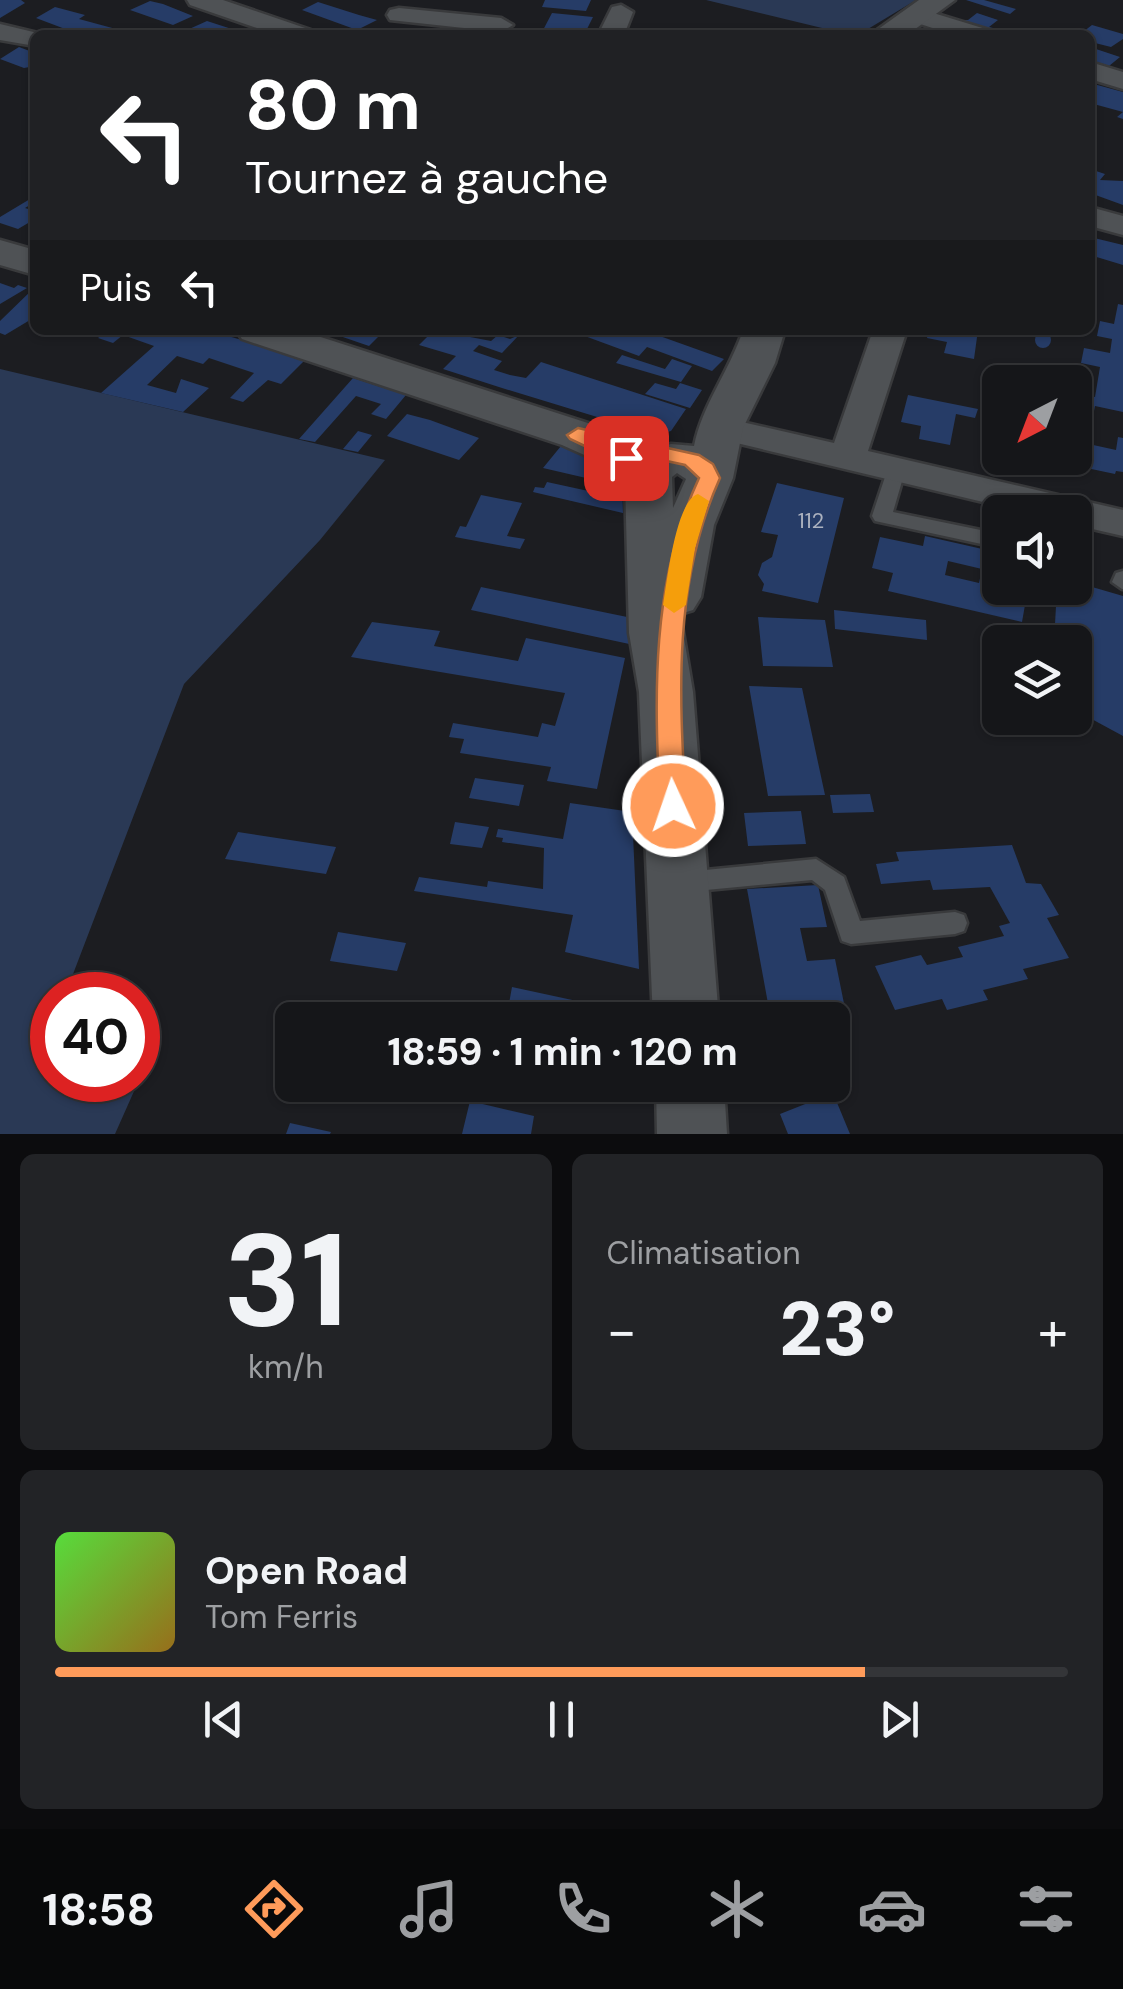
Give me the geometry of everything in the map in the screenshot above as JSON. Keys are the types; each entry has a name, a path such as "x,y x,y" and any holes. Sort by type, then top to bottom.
{"street":[{"path":"199,0 285,30"},
{"path":"894,30 929,8 971,30"},
{"path":"399,15 488,28"},
{"path":"0,32 30,37"},
{"path":"1095,72 1123,81"},
{"path":"1095,218 1123,226"},
{"path":"0,252 30,262"},
{"path":"272,335 578,435 677,474"},
{"path":"677,474 720,428 754,363 762,335"},
{"path":"847,460 888,335"},
{"path":"720,428 991,495"},
{"path":"677,474 690,525 676,584 666,692 685,1002"},
{"path":"1092,517 1123,523"},
{"path":"691,1102 692,1134"}],"lane":[{"path":"896,471 882,516 982,537"},
{"path":"678,883 816,869 835,884 851,933 955,923"}],"shaded area":[{"path":"706,0 916,0 866,30 830,30"},
{"path":"0,369 385,460 320,540 184,684 74,972 30,972 30,1102 129,1102 115,1134 0,1134"}],"building":[{"path":"0,0 21,0 25,3 0,18"},
{"path":"545,0 591,0 586,11 542,7"},
{"path":"966,0 984,0 1016,9 1010,14"},
{"path":"150,1 193,16 173,25 130,10"},
{"path":"318,2 377,20 357,30 302,10"},
{"path":"55,7 85,15 79,19 116,29 68,30 36,18"},
{"path":"552,13 593,17 586,30 543,30"},
{"path":"977,13 998,20 989,27 997,29 982,30 953,20 968,20"},
{"path":"207,21 235,30 187,30"},
{"path":"1092,25 1123,34 1123,39 1111,47 1095,43 1095,30 1086,30"},
{"path":"19,47 30,51 30,67 24,68 0,59"},
{"path":"1095,49 1120,57 1109,66 1095,62"},
{"path":"1095,84 1123,92 1123,112 1095,104"},
{"path":"1095,171 1105,174 1100,180 1123,181 1123,205 1095,195"},
{"path":"30,199 25,208 30,210 30,222 18,229 0,223 0,217"},
{"path":"1095,238 1123,245 1123,265 1095,257"},
{"path":"0,283 14,288 27,288 0,304"},
{"path":"30,292 30,320 5,335 0,333 0,321"},
{"path":"1118,304 1123,305 1123,412 1095,406 1092,411 1100,367 1081,363 1084,348 1110,353 1112,339 1097,336 1100,321 1114,324"},
{"path":"102,335 123,335 113,343 98,338"},
{"path":"123,335 225,335 306,359 281,384 268,380 243,402 230,398 254,373 209,358 203,364 177,356 147,385 176,393 181,379 209,388 183,412 101,393 154,346"},
{"path":"337,335 380,335 369,346"},
{"path":"429,335 491,341 498,335 510,339 519,335 502,353 479,345 473,351 502,361 494,370 510,375 526,378 541,362 686,409 671,431 656,435 443,369 456,356 419,345"},
{"path":"582,335 657,335 724,359 712,371 647,347 639,356"},
{"path":"977,335 974,359 944,353 947,342 927,338"},
{"path":"1037,335 1049,335 1049,346 1037,346"},
{"path":"622,355 665,369 672,359 692,366 681,382 616,363"},
{"path":"353,378 406,395 386,419 371,414 381,404 356,396 315,442 299,439"},
{"path":"655,383 676,389 680,383 702,390 690,408 645,394"},
{"path":"908,395 978,409 975,418 956,414 950,445 919,439 921,426 901,422"},
{"path":"407,414 479,438 459,460 387,436"},
{"path":"358,431 372,435 358,452 343,449"},
{"path":"1118,437 1123,438 1123,472 1092,469 1092,445 1116,450"},
{"path":"561,446 614,463 604,478 622,482 623,513 533,492 535,487 544,488 547,482 593,492 599,481 543,468"},
{"path":"777,483 844,498 818,603 762,591 764,584 758,575 762,563 772,557 778,535 761,532"},
{"path":"481,495 522,503 507,536 525,539 520,549 455,537 460,526 466,527"},
{"path":"925,536 982,549 982,569 982,605 1025,605 1022,622 888,591 893,573 872,568 880,537 923,546","holes":["948,561 982,569 979,583 945,575"]},
{"path":"481,587 632,618 634,645 471,610"},
{"path":"1092,587 1123,596 1123,736 1092,719 1092,625 1055,625 1056,605 1092,605"},
{"path":"834,610 926,620 927,640 835,629"},
{"path":"758,617 825,620 833,667 763,666"},
{"path":"372,622 440,631 434,646 518,661 526,638 625,658 597,789 547,781 551,767 460,753 464,739 449,737 453,723 538,737 542,723 555,726 565,693 351,657"},
{"path":"749,686 802,688 825,795 768,796"},
{"path":"475,778 524,785 519,806 469,798"},
{"path":"870,794 874,812 833,813 830,795"},
{"path":"570,803 632,812 639,969 565,952 573,915 414,891 419,877 487,887 488,881 543,889 544,848 502,842 503,838 496,837 498,829 563,839"},
{"path":"801,811 806,844 748,846 744,813"},
{"path":"455,822 489,827 482,848 450,844"},
{"path":"238,832 336,847 326,874 225,859"},
{"path":"1012,845 1026,883 1041,884 1059,915 1047,918 1069,958 1023,969 1028,979 983,990 988,1000 947,1010 942,999 895,1010 875,966 921,955 927,965 963,957 958,947 1004,936 999,926 1010,923 990,887 933,890 930,880 881,884 876,864 899,861 896,852"},
{"path":"818,885 827,927 800,928 807,961 835,959 844,1002 768,1002 747,889"},
{"path":"338,932 406,943 397,971 330,961"},
{"path":"512,987 577,1001 577,1002 509,1002"},
{"path":"470,1102 534,1116 531,1134 462,1134"},
{"path":"810,1102 837,1102 850,1134 788,1134 780,1114"},
{"path":"290,1123 331,1132 286,1134"}],"slow traffic":[{"path":"674,605 684,548 698,501"}],"route":[{"path":"626,458 578,435 692,460 706,468 710,478 693,514 676,584 666,692 673,806"}]}
